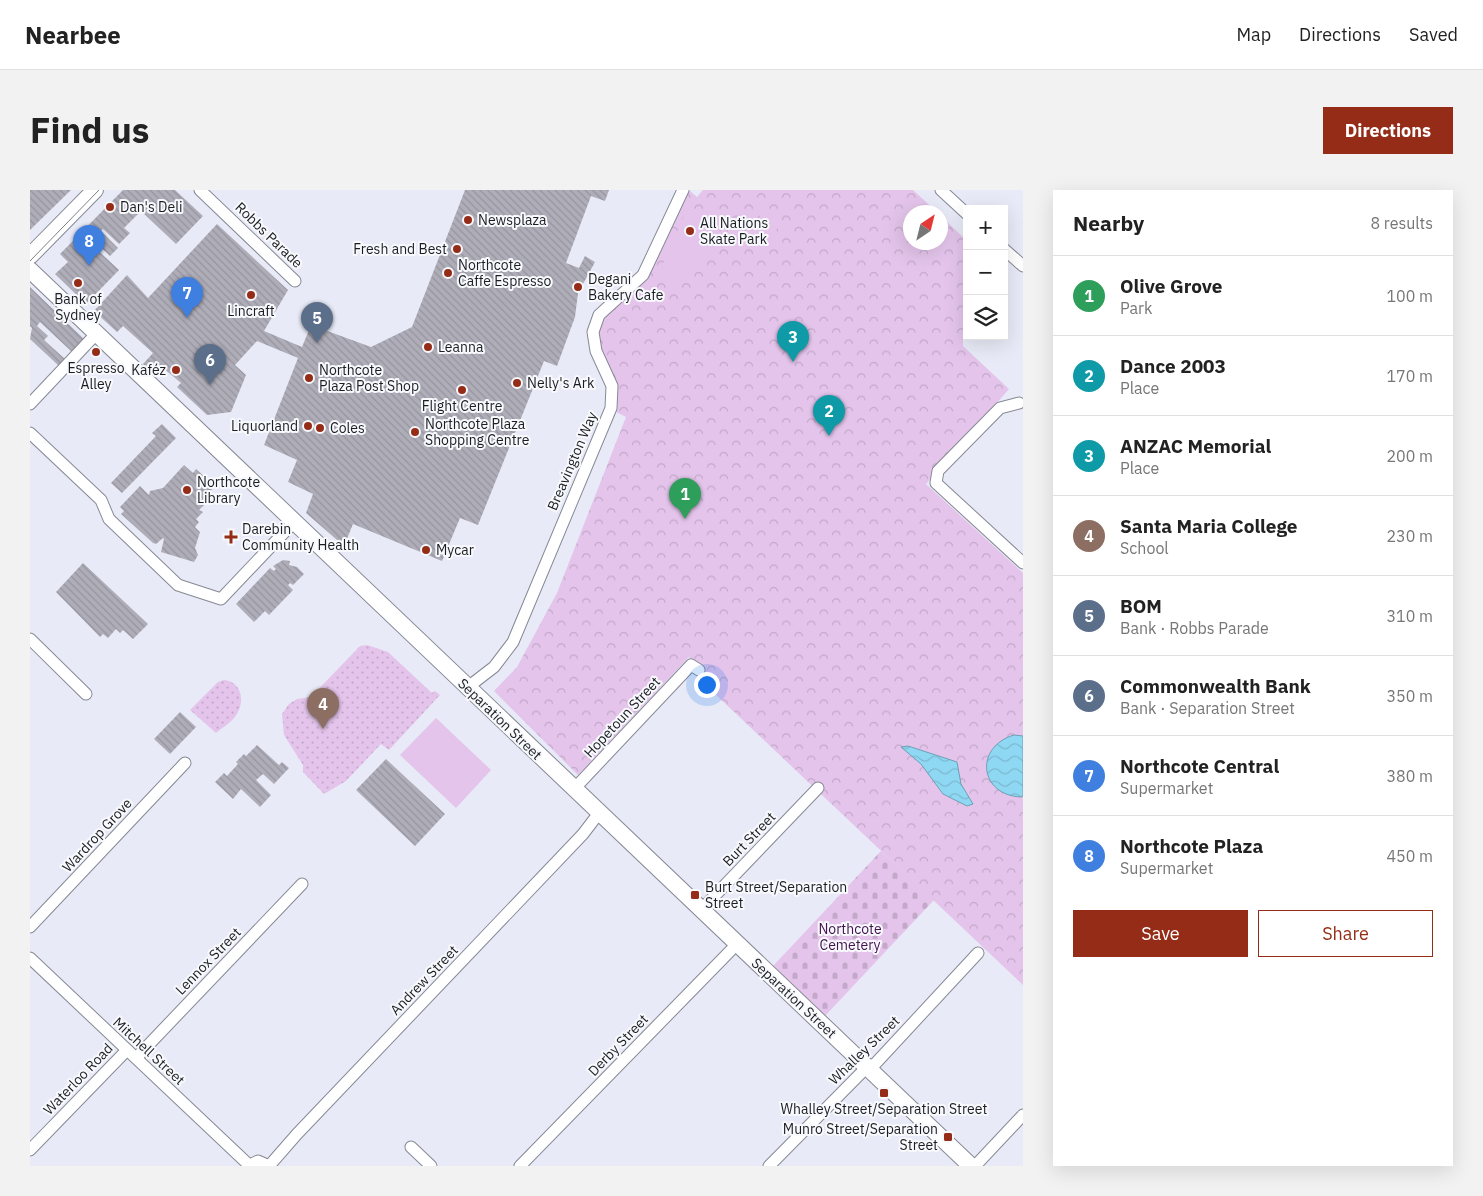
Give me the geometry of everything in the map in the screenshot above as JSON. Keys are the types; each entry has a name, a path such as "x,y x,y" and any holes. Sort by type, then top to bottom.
{"street":[{"path":"30,256 95,190"},
{"name":"Robbs Parade","path":"200,190 296,281"},
{"name":"Breavington Way","path":"468,688 494,667 513,642 611,408 612,386 596,352 593,332 598,314 643,275 683,190"},
{"path":"941,190 963,210"},
{"path":"30,238 50,236"},
{"path":"1005,250 1023,266"},
{"name":"Separation Street","path":"30,270 295,520 598,813 973,1166"},
{"path":"30,404 97,333"},
{"path":"1022,402 1000,408 938,471 936,484 1023,563"},
{"path":"30,433 101,500 109,519 178,585 221,599 295,520"},
{"path":"30,639 86,694"},
{"name":"Hopetoun Street","path":"574,789 693,665"},
{"name":"Wardrop Grove","path":"30,926 185,764"},
{"name":"Burt Street","path":"701,910 818,788"},
{"name":"Andrew Street","path":"269,1166 297,1134 583,834 598,813"},
{"name":"Lennox Street","path":"136,1058 302,884"},
{"name":"Derby Street","path":"520,1166 737,944"},
{"name":"Whalley Street","path":"769,1166 866,1067 873,1066 978,953"},
{"name":"Mitchell Street","path":"30,958 248,1165"},
{"name":"Waterloo Road","path":"30,1150 127,1050"},
{"path":"973,1166 1023,1115"},
{"path":"411,1147 431,1166"},
{"path":"248,1165 258,1161 269,1166"}],"green space":[{"path":"703,190 913,190 929,205 903,205 903,250 948,250 948,223 963,237 963,346 1009,389 926,484 1023,573 1023,985 696,676 703,669 689,657 578,775 494,691 517,667 557,593 626,417 616,412 616,384 600,351 599,330 610,309 632,295 650,272 681,201 690,191 697,197"},
{"name":"All Nations Skate Park","path":"688,206 710,215 696,247 704,251 691,282 681,278 676,289 656,280"},
{"path":"763,211 781,221 768,245 750,234"},
{"path":"367,645 388,652 432,693 435,691 440,695 389,750 381,744 346,781 324,794 303,772 303,765 284,735 282,714 289,704 297,699 311,697 360,646"},
{"path":"224,680 235,684 238,688 241,703 235,717 216,733 190,710 218,682"},
{"path":"436,718 491,770 456,808 400,755"},
{"name":"Northcote Cemetery","path":"881,851 934,900 825,1016 773,966"}],"water":[{"path":"1014,735 1023,736 1023,796 1021,797 1007,794 997,788 990,780 987,770 988,759 992,749 1001,741"},
{"path":"908,746 957,762 961,784 973,804 967,806 943,794 921,764 901,747"}],"building":[{"path":"30,190 71,190 30,230"},
{"path":"123,190 175,190 203,216 176,244 141,211 124,228 130,233 119,244 103,229 101,231 118,248 110,256 94,241 91,244 119,270 86,304 55,274 68,262 60,254"},
{"name":"Northcote Plaza Shopping Centre","path":"465,190 609,190 605,201 591,196 566,263 579,268 585,256 595,262 578,293 575,317 557,366 544,361 478,525 460,518 442,561 353,524 344,546 306,513 313,494 288,482 297,460 264,445 298,358 257,341 235,365 246,375 231,412 207,415 177,387 181,383 162,367 155,375 143,364 153,353 123,326 117,332 94,311 127,275 148,298 217,224 288,290 264,331 302,347 311,325 371,347 412,327"},
{"path":"30,287 84,339 72,352 40,322 37,326 48,336 44,340 65,359 59,366 30,339 32,328 30,326"},
{"path":"162,424 176,438 122,493 111,483 156,436 152,433"},
{"path":"184,465 193,473 196,469 215,486 203,500 206,503 199,510 203,512 196,519 199,522 195,527 200,532 195,548 198,555 194,562 161,552 164,539 156,544 153,543 121,514 124,511 120,507 140,486 149,495 150,491 163,488"},
{"path":"283,560 290,561 289,565 297,567 304,574 293,585 290,583 288,585 293,590 269,615 265,611 254,622 236,604 270,568 274,571 276,569 273,566"},
{"path":"83,563 148,624 133,639 123,630 120,633 116,629 108,638 103,634 100,637 56,592"},
{"path":"180,712 196,727 170,754 154,739"},
{"path":"257,745 279,765 282,762 289,768 274,784 263,774 256,780 271,795 260,807 241,789 233,799 215,782 224,773 227,776 238,764 236,762 244,754 246,756"},
{"path":"386,759 445,814 415,846 356,790"}],"tram line":[{"path":"30,261 99,190"}],"place":[{"name":"Dan's Deli","path":"110,207"},
{"name":"Newsplaza","path":"468,220"},
{"name":"All Nations Skate Park","path":"690,231"},
{"name":"Fresh and Best","path":"457,249"},
{"name":"Northcote Plaza","path":"89,266"},
{"name":"Northcote Caffe Espresso","path":"448,273"},
{"name":"Bank of Sydney","path":"78,283"},
{"name":"Degani Bakery Cafe","path":"578,287"},
{"name":"Lincraft","path":"251,295"},
{"name":"Northcote Central","path":"187,318"},
{"name":"BOM","path":"317,343"},
{"name":"Leanna","path":"428,347"},
{"name":"Espresso Alley","path":"96,352"},
{"name":"ANZAC Memorial","path":"793,362"},
{"name":"Kaféz","path":"176,370"},
{"name":"Northcote Plaza Post Shop","path":"309,378"},
{"name":"Nelly's Ark","path":"517,383"},
{"name":"Commonwealth Bank","path":"210,385"},
{"name":"Flight Centre","path":"462,390"},
{"name":"Liquorland","path":"308,426"},
{"name":"Coles","path":"320,428"},
{"name":"Northcote Plaza Shopping Centre","path":"415,432"},
{"name":"Dance 2003","path":"829,436"},
{"name":"Northcote Library","path":"187,490"},
{"name":"Olive Grove","path":"685,519"},
{"name":"Darebin Community Health","path":"231,537"},
{"name":"Mycar","path":"426,550"},
{"name":"Santa Maria College","path":"323,729"},
{"name":"Burt Street/Separation Street","path":"695,895"},
{"name":"Whalley Street/Separation Street","path":"884,1093"},
{"name":"Munro Street/Separation Street","path":"948,1137"}]}
